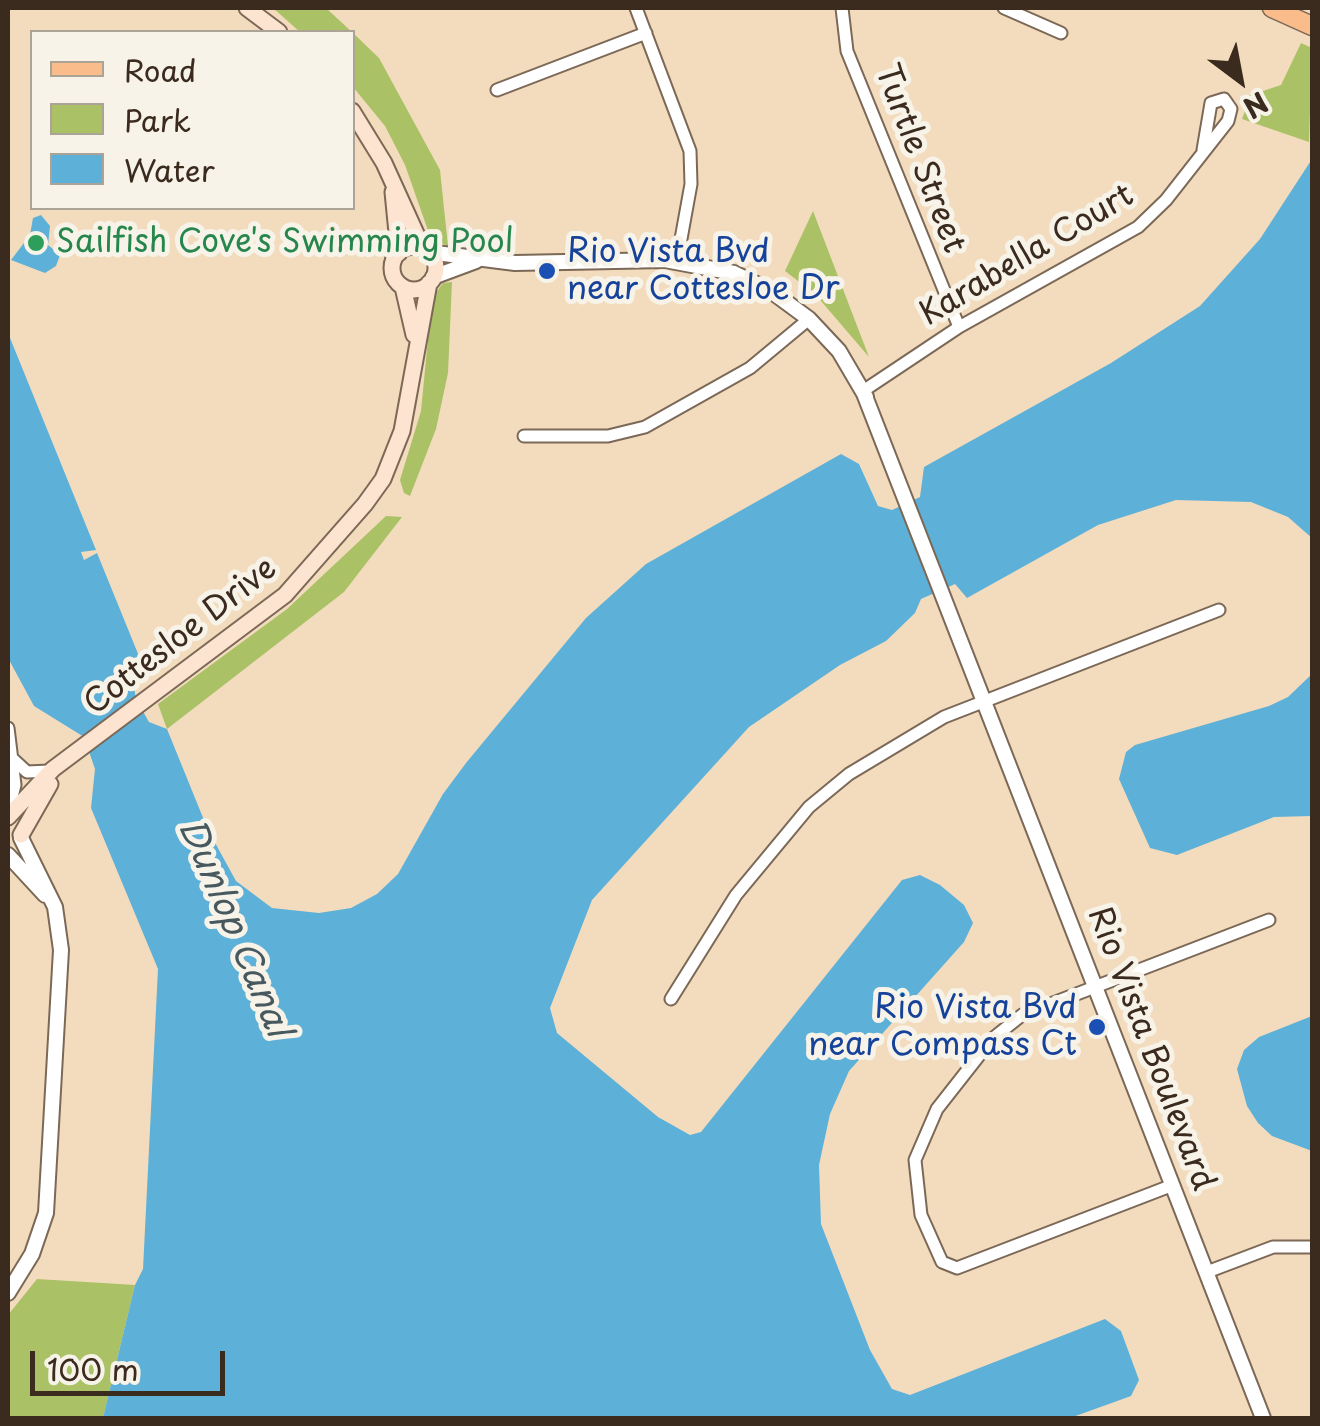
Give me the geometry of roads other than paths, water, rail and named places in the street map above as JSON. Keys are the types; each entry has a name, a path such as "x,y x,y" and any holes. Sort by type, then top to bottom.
{"main road":[{"path":"247,8 276,30"},
{"path":"1272,8 1312,26"},
{"path":"355,116 391,179 435,264 432,280 418,290 404,288 392,269 398,252 391,179"},
{"path":"398,252 410,247 426,250"},
{"name":"Cottesloe Drive","path":"8,817 53,769 284,595 366,504 396,448 432,280"},
{"name":"Cottesloe Drive","path":"404,288 416,349"},
{"name":"Cottesloe Drive","path":"21,837 28,817 75,754"}],"street":[{"path":"636,8 690,151 691,184 677,261"},
{"name":"Turtle Street","path":"842,8 847,51 959,327"},
{"path":"1004,8 1061,33"},
{"path":"497,90 646,33"},
{"name":"Karabella Court","path":"862,392 959,327 1138,227 1166,200 1204,150"},
{"name":"Rio Vista Boulevard","path":"426,250 477,261 677,261 712,266 752,281 809,319 839,351 862,392 1263,1418"},
{"name":"Rio Vista Boulevard","path":"432,280 477,261"},
{"path":"524,436 608,436 645,427 750,368 809,319"},
{"path":"671,999 736,896 809,807 848,774 944,717 1218,610"},
{"path":"8,728 15,785 8,817 56,907 61,950 48,1195 32,1254 8,1293"},
{"path":"14,760 32,774 53,769"},
{"path":"21,837 8,853 56,907"},
{"path":"1173,1185 957,1268 942,1262 921,1214 915,1160 937,1110 1008,1024 1037,1007 1268,920"},
{"path":"1207,1272 1273,1247 1312,1247"}],"water":[{"name":"Dunlop Canal","path":"1312,159 1312,538 1288,517 1251,502 1176,500 1098,525 967,598 955,584 921,599 915,613 886,641 840,665 749,727 592,900 550,1008 557,1033 658,1117 690,1135 701,1132 902,880 920,875 940,885 964,905 973,923 964,942 849,1071 830,1114 819,1165 821,1224 870,1350 892,1389 910,1395 1105,1319 1121,1331 1139,1380 1131,1396 1070,1418 103,1418 135,1285 143,1269 158,969 91,808 95,769 84,737 34,706 8,658 8,333 96,550 81,552 84,560 97,553 143,666 133,682 136,699 149,722 167,729 208,830 236,881 272,908 319,913 351,908 377,894 398,874 443,794 466,763 586,618 646,564 841,454 859,464 878,506 892,510 920,497 924,467 1111,363 1200,306 1260,239"},
{"name":"Sailfish Cove's Swimming Pool","path":"41,215 50,226 48,245 60,255 56,266 45,273 11,260 30,235 33,218"},
{"path":"1312,674 1312,816 1274,817 1177,855 1150,848 1119,779 1126,752 1135,745 1269,706 1288,697"},
{"path":"1312,1016 1312,1151 1272,1136 1258,1123 1247,1106 1237,1069 1244,1050 1259,1037"}],"place":[{"name":"Sailfish Cove's Swimming Pool","path":"36,243"},
{"name":"Rio Vista Bvd near Cottesloe Dr","path":"547,271"},
{"name":"Rio Vista Bvd near Compass Ct","path":"1097,1027"}]}
